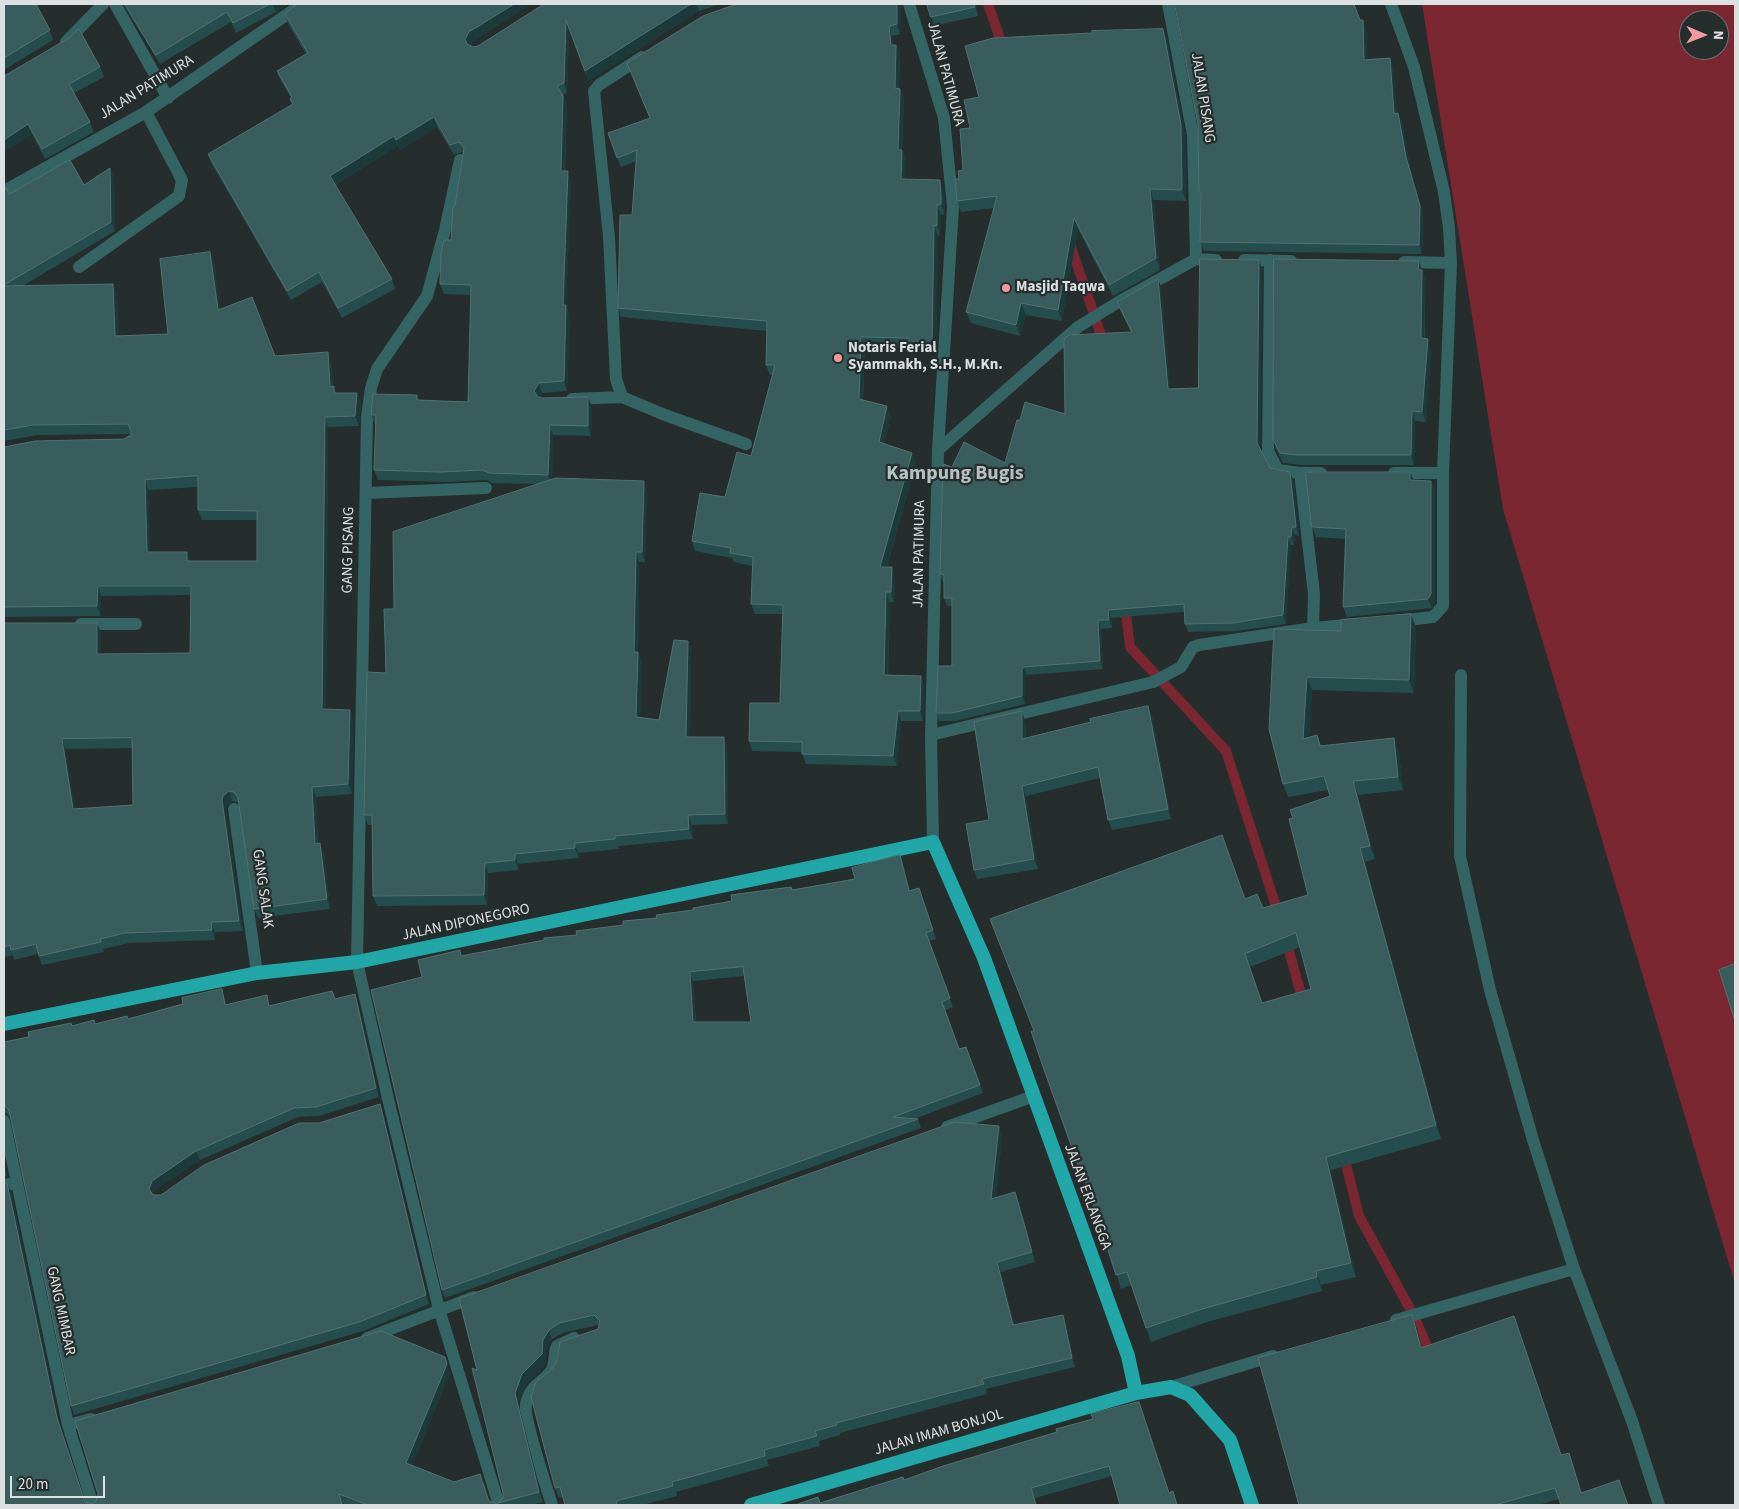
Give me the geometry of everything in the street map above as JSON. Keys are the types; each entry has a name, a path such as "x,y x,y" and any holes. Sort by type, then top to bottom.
{"highway":[{"name":"JALAN DIPONEGORO","path":"4,1024 257,973 357,962 933,842"},
{"name":"JALAN ERLANGGA","path":"933,842 984,958 1128,1356 1136,1393"},
{"path":"1136,1393 1171,1387 1190,1395 1230,1440 1252,1505"},
{"name":"JALAN IMAM BONJOL","path":"751,1505 1136,1393"}],"street":[{"path":"52,50 68,41 103,4"},
{"path":"115,4 168,98"},
{"name":"JALAN PATIMURA","path":"4,191 146,112 302,4"},
{"name":"JALAN PATIMURA","path":"909,4 944,118 953,207 938,450 931,735 933,842"},
{"name":"JALAN PISANG","path":"1168,4 1193,136 1196,259"},
{"path":"931,735 1153,682 1181,667 1193,647 1199,645 1313,628 1434,617 1441,611 1443,606 1443,472 1451,263 1444,192 1414,67 1391,4"},
{"path":"622,398 616,379 609,237 593,100 594,91 599,85 649,52"},
{"path":"79,267 179,196 182,180 146,112"},
{"name":"GANG PISANG","path":"460,160 445,230 427,296 391,346 373,378 368,417 357,962 384,1105 439,1309 499,1505"},
{"path":"938,450 1078,327 1120,301 1196,259 1308,261"},
{"path":"1270,260 1268,451 1278,470 1300,473 1338,473"},
{"path":"1394,262 1451,263"},
{"path":"556,400 622,398 665,416 746,444"},
{"path":"1386,473 1443,472"},
{"path":"1300,473 1314,594 1313,628"},
{"path":"366,493 486,488"},
{"path":"66,624 136,624"},
{"path":"1461,675 1460,856 1490,990 1533,1140 1574,1269 1632,1421 1659,1505"},
{"name":"GANG SALAK","path":"234,809 257,973"},
{"path":"934,1132 1034,1096"},
{"name":"GANG MIMBAR","path":"4,1121 10,1184 68,1425 93,1505"},
{"path":"1381,1324 1574,1269"},
{"path":"351,1342 484,1293"},
{"path":"552,1505 526,1406 533,1387 550,1373 554,1366 554,1353 557,1346 565,1341 588,1335"},
{"path":"1171,1387 1286,1353"},
{"path":"68,1425 106,1414"}],"shaded area":[{"path":"1422,4 1735,4 1735,1284 1503,509"}],"building":[{"path":"4,4 36,4 50,30 4,58"},
{"path":"125,4 270,4 233,23 227,12 156,55"},
{"path":"298,4 514,4 469,32 465,39 467,44 473,47 478,46 544,4 691,4 585,71 566,20 564,83 557,86 563,96 561,171 568,171 563,305 566,305 564,381 539,383 534,391 538,397 542,398 588,397 588,426 550,425 548,475 489,473 482,470 441,472 374,470 376,415 371,415 373,394 417,395 417,400 468,402 471,285 440,284 441,252 444,240 451,240 453,207 455,206 464,148 459,142 450,145 434,117 396,140 394,136 330,176 392,279 338,308 319,272 287,291 208,154 293,104 290,99 292,97 277,71 308,53 285,14"},
{"path":"737,4 897,4 897,24 889,26 891,45 896,45 895,88 900,89 898,150 902,150 901,179 940,180 941,204 937,205 937,226 934,225 932,343 909,342 909,338 861,337 859,399 887,406 879,442 912,453 880,567 892,567 891,592 886,592 884,675 921,676 920,711 898,711 893,756 802,754 802,742 749,741 750,703 780,703 783,605 751,604 753,557 730,553 731,548 692,541 700,493 725,497 737,452 751,456 775,365 766,365 767,321 618,308 620,215 632,215 637,150 617,158 608,133 650,118 627,63 703,16"},
{"path":"927,4 974,4 975,7 931,17"},
{"path":"1175,4 1354,4 1360,20 1363,20 1364,60 1390,58 1394,114 1398,113 1406,157 1420,206 1419,245 1200,242 1201,192 1199,192 1198,125"},
{"path":"79,29 100,67 69,84 90,122 42,149 28,124 4,140 4,76 69,38"},
{"path":"1163,29 1181,125 1182,190 1150,189 1156,258 1109,285 1074,218 1058,310 1021,303 1016,325 966,312 997,196 957,201 955,179 959,179 958,171 963,170 960,129 970,128 964,100 979,97 965,46 993,38 1092,33 1092,31"},
{"path":"70,160 84,185 110,168 111,222 4,285 4,188 6,188 9,194"},
{"path":"210,252 218,310 252,297 275,356 328,352 330,387 334,386 334,393 357,393 355,416 325,417 322,709 350,710 348,784 312,787 315,844 320,843 327,899 254,909 238,798 234,792 229,791 223,796 222,800 239,921 211,922 212,930 125,933 100,939 101,942 39,956 36,944 11,950 10,945 4,947 4,623 97,623 97,654 190,653 191,586 98,586 97,606 4,607 4,447 35,441 124,439 131,435 131,431 128,424 33,425 4,430 4,286 113,284 115,336 168,334 160,259","holes":["198,476 198,510 257,511 257,561 187,561 187,552 147,552 145,480","132,738 133,805 73,809 62,739"]},
{"path":"1200,259 1259,260 1257,443 1270,468 1290,472 1296,527 1292,527 1291,537 1288,537 1283,615 1233,623 1185,624 1184,604 1108,610 1109,620 1098,620 1100,661 1024,667 1022,669 1022,696 952,713 936,713 938,666 952,666 952,598 944,598 944,575 940,574 943,464 952,467 964,442 1005,463 1017,420 1020,420 1025,402 1065,414 1064,339 1069,335 1132,332 1117,302 1158,279 1168,389 1198,388"},
{"path":"1274,259 1419,261 1418,270 1422,270 1421,338 1428,339 1422,412 1412,411 1411,455 1297,455 1280,453 1273,439"},
{"path":"1306,472 1410,472 1410,480 1431,481 1431,594 1428,599 1343,607 1346,529 1312,527"},
{"path":"556,478 644,481 642,552 636,552 634,652 638,652 636,717 659,720 674,640 688,641 686,737 724,737 725,814 688,815 689,829 615,836 615,839 575,843 575,848 515,854 515,860 485,863 484,895 373,896 372,815 364,815 367,672 386,673 384,609 394,609 393,532"},
{"path":"1411,614 1409,680 1307,677 1303,739 1317,735 1320,746 1394,738 1398,777 1353,781 1370,846 1360,848 1436,1125 1326,1157 1351,1263 1316,1271 1317,1277 1202,1309 1146,1328 1127,1272 1116,1275 1084,1176 1082,1176 1031,1031 1034,1031 990,919 1222,835 1245,899 1257,894 1263,908 1308,895 1289,819 1293,818 1290,810 1330,796 1324,776 1283,784 1269,729 1274,629 1341,631 1341,620","holes":["1296,933 1311,989 1262,1003 1245,954"]},
{"path":"1148,706 1168,809 1108,820 1098,767 1022,786 1034,859 974,870 966,824 989,820 974,722 1022,711 1022,739 1091,722 1090,719"},
{"path":"900,855 909,891 919,888 933,930 926,933 950,998 942,1002 959,1049 966,1047 980,1085 893,1117 918,1119 442,1290 371,990 422,977 418,960 460,950 461,956 544,940 544,938 577,935 576,931 623,925 623,921 657,918 656,915 693,910 693,908 732,901 731,895 791,887 792,890 855,879 852,868","holes":["743,967 751,1022 693,1022 690,972"]},
{"path":"1735,964 1735,1021 1719,970"},
{"path":"222,989 225,1005 267,995 269,1006 332,991 335,999 355,994 376,1088 316,1107 294,1108 196,1151 152,1181 149,1189 153,1195 161,1195 204,1165 299,1123 319,1123 380,1104 426,1295 359,1322 71,1406 9,1110 4,1105 4,1042 29,1037 28,1032 71,1023 72,1026 94,1020 95,1024 127,1016 128,1019 183,1004 182,998"},
{"path":"955,1122 999,1126 991,1199 1015,1192 1032,1252 997,1262 1013,1325 1063,1315 1072,1358 982,1379 984,1384 836,1423 837,1425 815,1431 817,1436 764,1450 765,1456 672,1482 673,1486 616,1501 617,1505 565,1505 560,1487 555,1488 531,1397 536,1382 552,1369 557,1360 560,1342 598,1329 600,1321 594,1315 559,1323 549,1330 543,1340 542,1354 522,1374 515,1393 539,1492 498,1503 503,1498 503,1493 472,1368 477,1370 459,1299"},
{"path":"4,1183 7,1183 57,1418 85,1502 93,1504 98,1494 75,1421 381,1331 445,1357 447,1364 406,1463 454,1482 480,1474 488,1499 497,1504 368,1505 339,1494 342,1505 4,1505"},
{"path":"1412,1315 1421,1348 1514,1316 1561,1455 1569,1453 1581,1493 1619,1480 1628,1505 1561,1505 1555,1488 1495,1505 1299,1505 1258,1358"},
{"path":"1139,1402 1169,1493 1173,1491 1177,1505 1120,1505 1109,1466 1031,1488 1036,1505 795,1505 818,1497 820,1503 903,1477 904,1480 943,1466 1057,1432 1056,1429 1093,1419 1091,1414"}],"waterway":[{"path":"988,4 1004,50"},
{"path":"1070,244 1101,335 1102,346"},
{"path":"1125,605 1130,647 1226,751 1279,916"},
{"path":"1286,940 1304,1005"},
{"path":"1343,1152 1359,1216 1414,1316 1432,1358"}],"place":[{"name":"Masjid Taqwa","path":"1006,288"},
{"name":"Notaris Ferial Syammakh, S.H., M.Kn.","path":"838,358"}],"district":[{"name":"Kampung Bugis","path":"955,475"}]}
